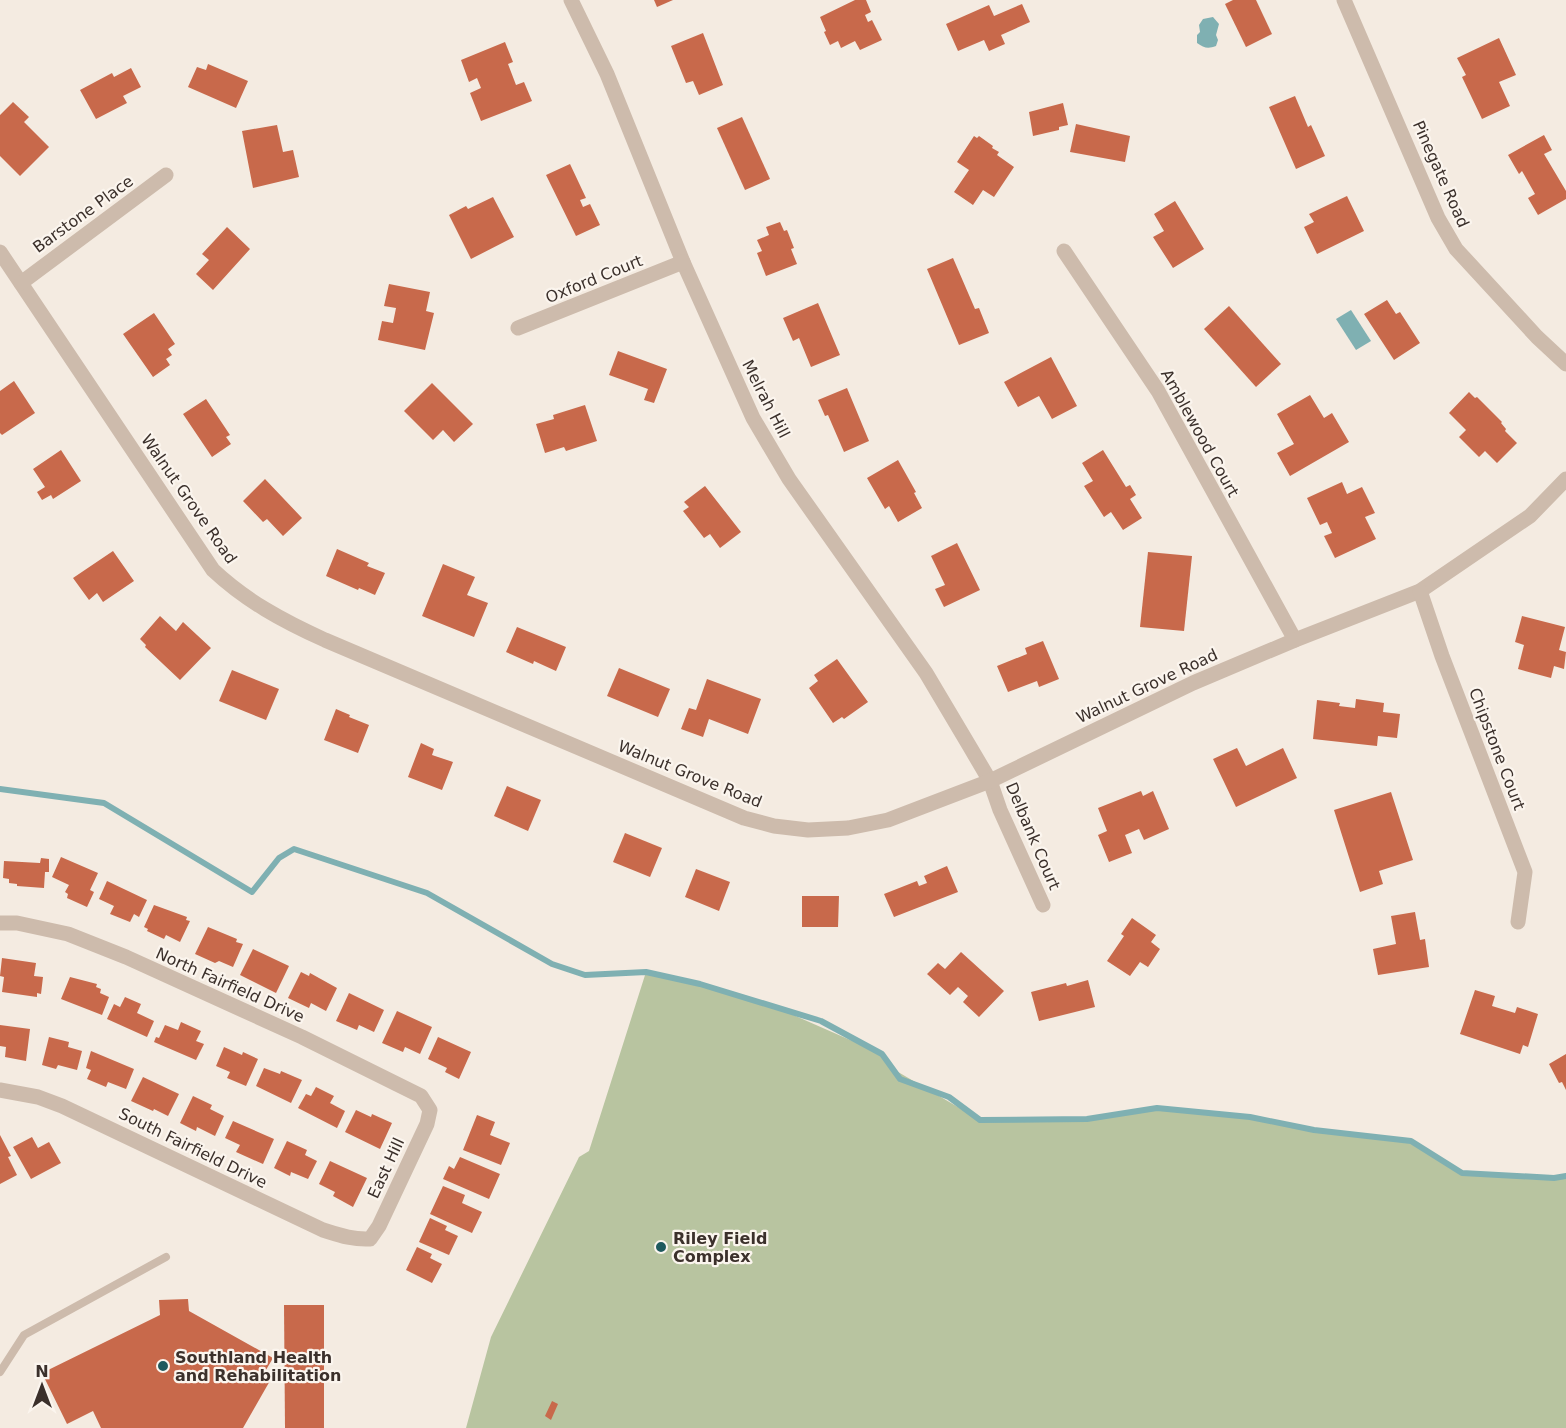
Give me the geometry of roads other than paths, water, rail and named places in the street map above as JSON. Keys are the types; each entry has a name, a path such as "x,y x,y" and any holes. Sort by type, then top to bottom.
{"street":[{"name":"Melrah Hill","path":"571,0 628,123 683,262 753,418 789,479 926,673 990,781"},
{"name":"Pinegate Road","path":"1344,0 1438,218 1456,249 1537,337 1566,364"},
{"name":"Barstone Place","path":"21,283 166,175"},
{"name":"Amblewood Court","path":"1064,251 1158,391 1295,640"},
{"name":"Walnut Grove Road","path":"0,252 213,570 231,588 291,625 722,809 770,825 808,830 848,828 888,820 990,781 1193,683 1420,591 1530,516 1566,479"},
{"name":"Oxford Court","path":"519,328 683,262"},
{"name":"Chipstone Court","path":"1420,591 1442,656 1525,872 1518,922"},
{"name":"Delbank Court","path":"990,781 1000,810 1042,905"},
{"name":"North Fairfield Drive","path":"0,923 17,923 68,934 126,957 302,1037 421,1096 430,1110"},
{"name":"South Fairfield Drive","path":"0,1090 38,1097 86,1116 323,1230 346,1238 370,1239"},
{"name":"East Hill","path":"370,1239 379,1226 427,1124 430,1110"}],"lane":[{"path":"0,1372 24,1335 166,1257"}],"water":[{"path":"1213,17 1219,24 1216,35 1218,40 1216,46 1208,48 1197,43 1197,35 1203,19"},
{"path":"1351,310 1371,341 1356,350 1336,319"}],"waterway":[{"path":"0,789 104,803 252,892 279,858 294,849 427,893 552,964 585,975 646,972 700,984 821,1021 882,1054 900,1079 949,1097 980,1120 1087,1119 1157,1108 1250,1117 1314,1130 1411,1141 1462,1173 1554,1178 1566,1176"}],"place":[{"name":"Riley Field Complex","path":"661,1247"},
{"name":"Southland Health and Rehabilitation","path":"163,1366"}]}
